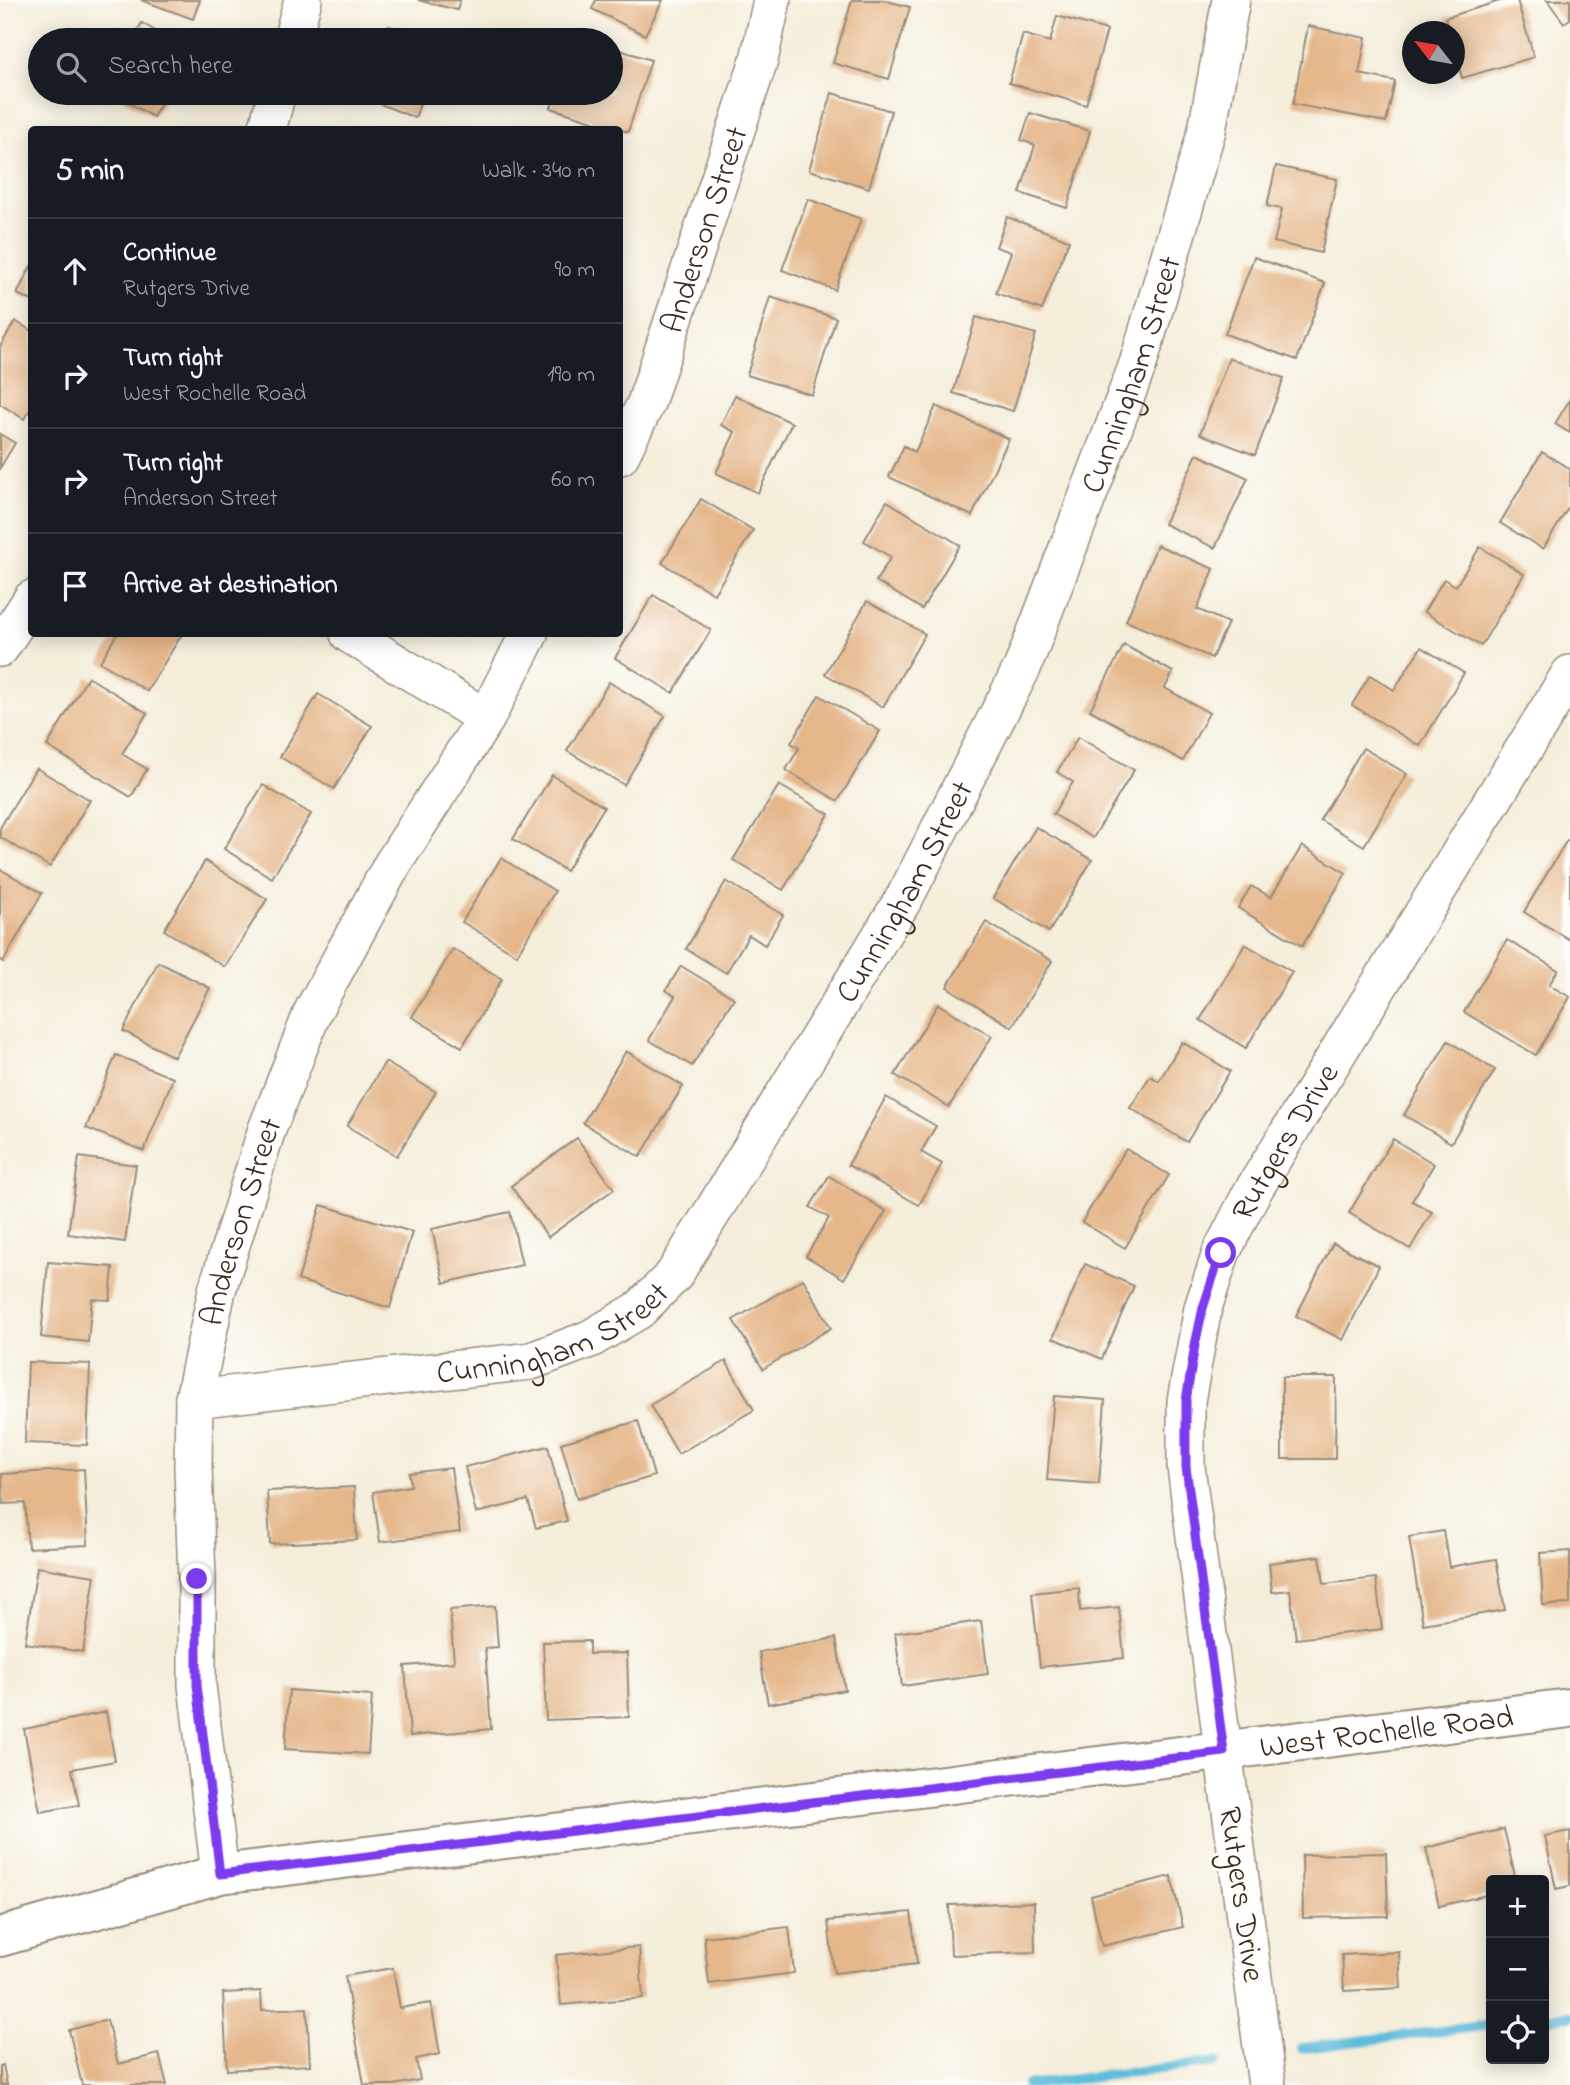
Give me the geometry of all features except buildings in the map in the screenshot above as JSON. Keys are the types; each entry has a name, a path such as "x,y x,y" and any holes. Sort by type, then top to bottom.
{"street":[{"path":"295,28 303,0"},
{"name":"Anderson Street","path":"623,450 646,403 759,60 772,0"},
{"name":"Cunningham Street","path":"194,1399 531,1361 590,1339 639,1310 674,1275 906,895 1023,666 1138,364 1207,130 1231,0"},
{"path":"268,126 274,105"},
{"path":"0,648 28,605"},
{"path":"354,637 486,718"},
{"name":"Anderson Street","path":"220,1874 197,1685 193,1467 194,1399 217,1290 266,1132 313,1011 392,865 486,718 527,637"},
{"name":"Rutgers Drive","path":"1267,2085 1186,1467 1186,1401 1203,1308 1221,1253 1251,1194 1570,674"},
{"name":"West Rochelle Road","path":"0,1937 220,1874 1570,1708"}],"waterway":[{"path":"1549,2018 1570,2016"},
{"path":"1302,2048 1486,2026"},
{"path":"1027,2085 1216,2062"}],"route":[{"path":"197,1579 197,1685 220,1874 1224,1752 1186,1467 1186,1401 1195,1345 1203,1308 1221,1253"}]}
